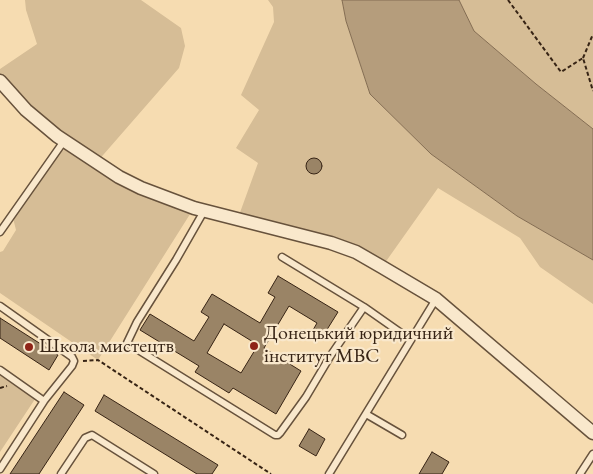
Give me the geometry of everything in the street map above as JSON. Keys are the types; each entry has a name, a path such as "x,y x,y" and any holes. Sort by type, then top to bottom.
{"street":[{"path":"0,81 26,110 64,141 119,177 164,198 321,240 347,249 436,299 593,433"}],"lane":[{"path":"0,232 64,141"},
{"path":"204,210 176,260 137,322 127,343 275,435 278,436 306,397 331,355 364,308"},
{"path":"282,257 411,340"},
{"path":"329,474 436,299"},
{"path":"0,306 72,357 74,361 44,400 0,470"},
{"path":"0,370 44,400"},
{"path":"366,414 402,435"},
{"path":"61,474 85,438 92,434 154,474"},
{"path":"580,474 593,454"}],"path":[{"path":"508,0 561,72 583,58 593,34"},
{"path":"583,58 593,91"},
{"path":"74,361 98,360 271,474"}],"shaded area":[{"path":"25,0 141,0 181,28 185,46 179,68 97,162 0,81 0,69 37,44 26,10"},
{"path":"268,0 342,0 346,21 370,94 431,154 517,216 593,260 593,304 540,267 520,238 438,188 382,267 238,218 258,163 236,148 259,110 241,95 274,22 273,7"},
{"path":"342,0 459,0 474,31 593,129 593,260 517,216 431,154 370,94 346,21"},
{"path":"459,0 593,0 593,129 474,31"},
{"path":"66,149 192,211 98,360 0,293 0,252 3,251 16,230 13,218 62,151"},
{"path":"0,370 37,396 0,452"}],"building":[{"path":"314,158 320,160 322,166 320,172 314,174 308,172 306,166 308,160"},
{"path":"278,276 338,312 323,336 313,330 317,323 289,306 264,348 301,371 276,414 233,388 229,393 195,372 199,366 140,330 150,314 194,341 209,317 201,312 212,294 260,323 275,297 268,293","holes":["224,324 258,345 241,373 207,353"]},
{"name":"Школа мистецтв","path":"0,318 58,355 49,370 0,338"},
{"path":"64,392 84,405 39,474 10,474"},
{"path":"104,395 218,465 212,474 197,474 95,411"},
{"path":"309,429 325,439 316,456 299,446"},
{"path":"432,452 449,462 442,474 419,474"}],"place":[{"name":"Донецький юридичний інститут МВС","path":"254,346"},
{"name":"Школа мистецтв","path":"29,347"}]}
